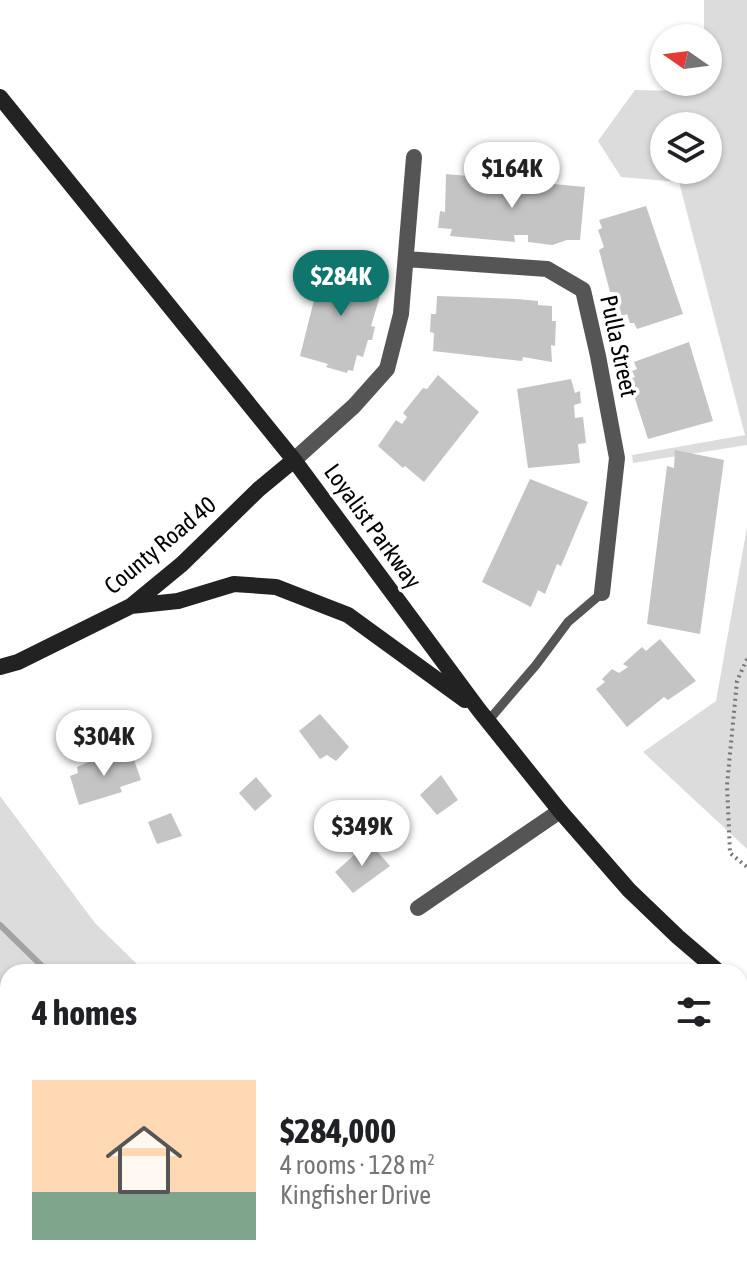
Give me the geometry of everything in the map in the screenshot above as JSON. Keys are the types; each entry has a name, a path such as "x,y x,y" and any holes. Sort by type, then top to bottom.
{"main road":[{"name":"Loyalist Parkway","path":"0,97 294,460 483,716 560,811 629,890 710,964"},
{"name":"County Road 40","path":"0,667 18,662 131,606 182,564 259,489 294,460"},
{"path":"131,606 178,601 234,584 276,587 348,615 483,716"}],"street":[{"path":"294,460 354,406 387,369 401,314 414,157"},
{"name":"Pulla Street","path":"406,259 547,269 583,290 617,458 602,593"},
{"path":"418,908 560,811"}],"lane":[{"path":"483,716 536,665 568,622 602,593"}],"path":[{"path":"747,659 737,681 727,785 730,853 747,867"}],"shaded area":[{"path":"704,0 747,0 747,445 633,463 632,455 745,435 680,184 722,184 722,112 650,112 650,180 621,177 598,141 635,90 650,90 650,96 722,96 722,24 704,24"},
{"path":"747,527 747,849 643,752 716,701"},
{"path":"0,796 95,923 137,964 0,964"}],"building":[{"path":"446,174 585,187 580,240 552,245 528,242 528,235 514,235 515,242 450,236 452,229 438,228 440,211 445,212"},
{"path":"646,206 683,314 637,329 634,323 630,323 627,314 622,316 615,292 610,292 599,250 604,247 598,230 602,228 599,220"},
{"path":"323,264 379,278 375,295 380,296 371,326 375,327 372,340 368,340 363,357 357,355 353,371 348,370 347,373 300,356"},
{"path":"437,296 517,299 552,306 552,321 556,321 555,346 551,345 552,362 433,351 431,314 436,314"},
{"path":"689,342 713,421 648,439 629,380 635,377 632,371 637,369 634,362"},
{"path":"438,375 479,412 424,482 378,446 396,420 402,424 407,417 403,413"},
{"path":"571,379 575,393 580,391 581,403 574,405 575,418 583,417 586,443 578,444 580,463 528,468 517,389"},
{"path":"675,450 724,460 700,634 647,624 667,466 674,468"},
{"path":"530,479 588,502 561,566 557,564 545,594 538,590 531,607 482,582"},
{"path":"660,639 696,681 668,700 664,697 627,727 596,689 605,682 602,679 612,669 619,673 628,667 623,664 642,647 646,651"},
{"path":"320,714 349,747 336,761 327,755 320,759 299,731"},
{"path":"107,754 110,762 132,754 141,780 120,787 122,792 79,805 70,776 78,773 77,767"},
{"path":"441,775 458,800 437,815 420,795"},
{"path":"256,777 272,796 255,811 239,793"},
{"path":"171,813 182,836 157,844 148,822"},
{"path":"369,842 390,866 353,893 335,872"}],"waterway":[{"path":"0,925 40,964"}]}
